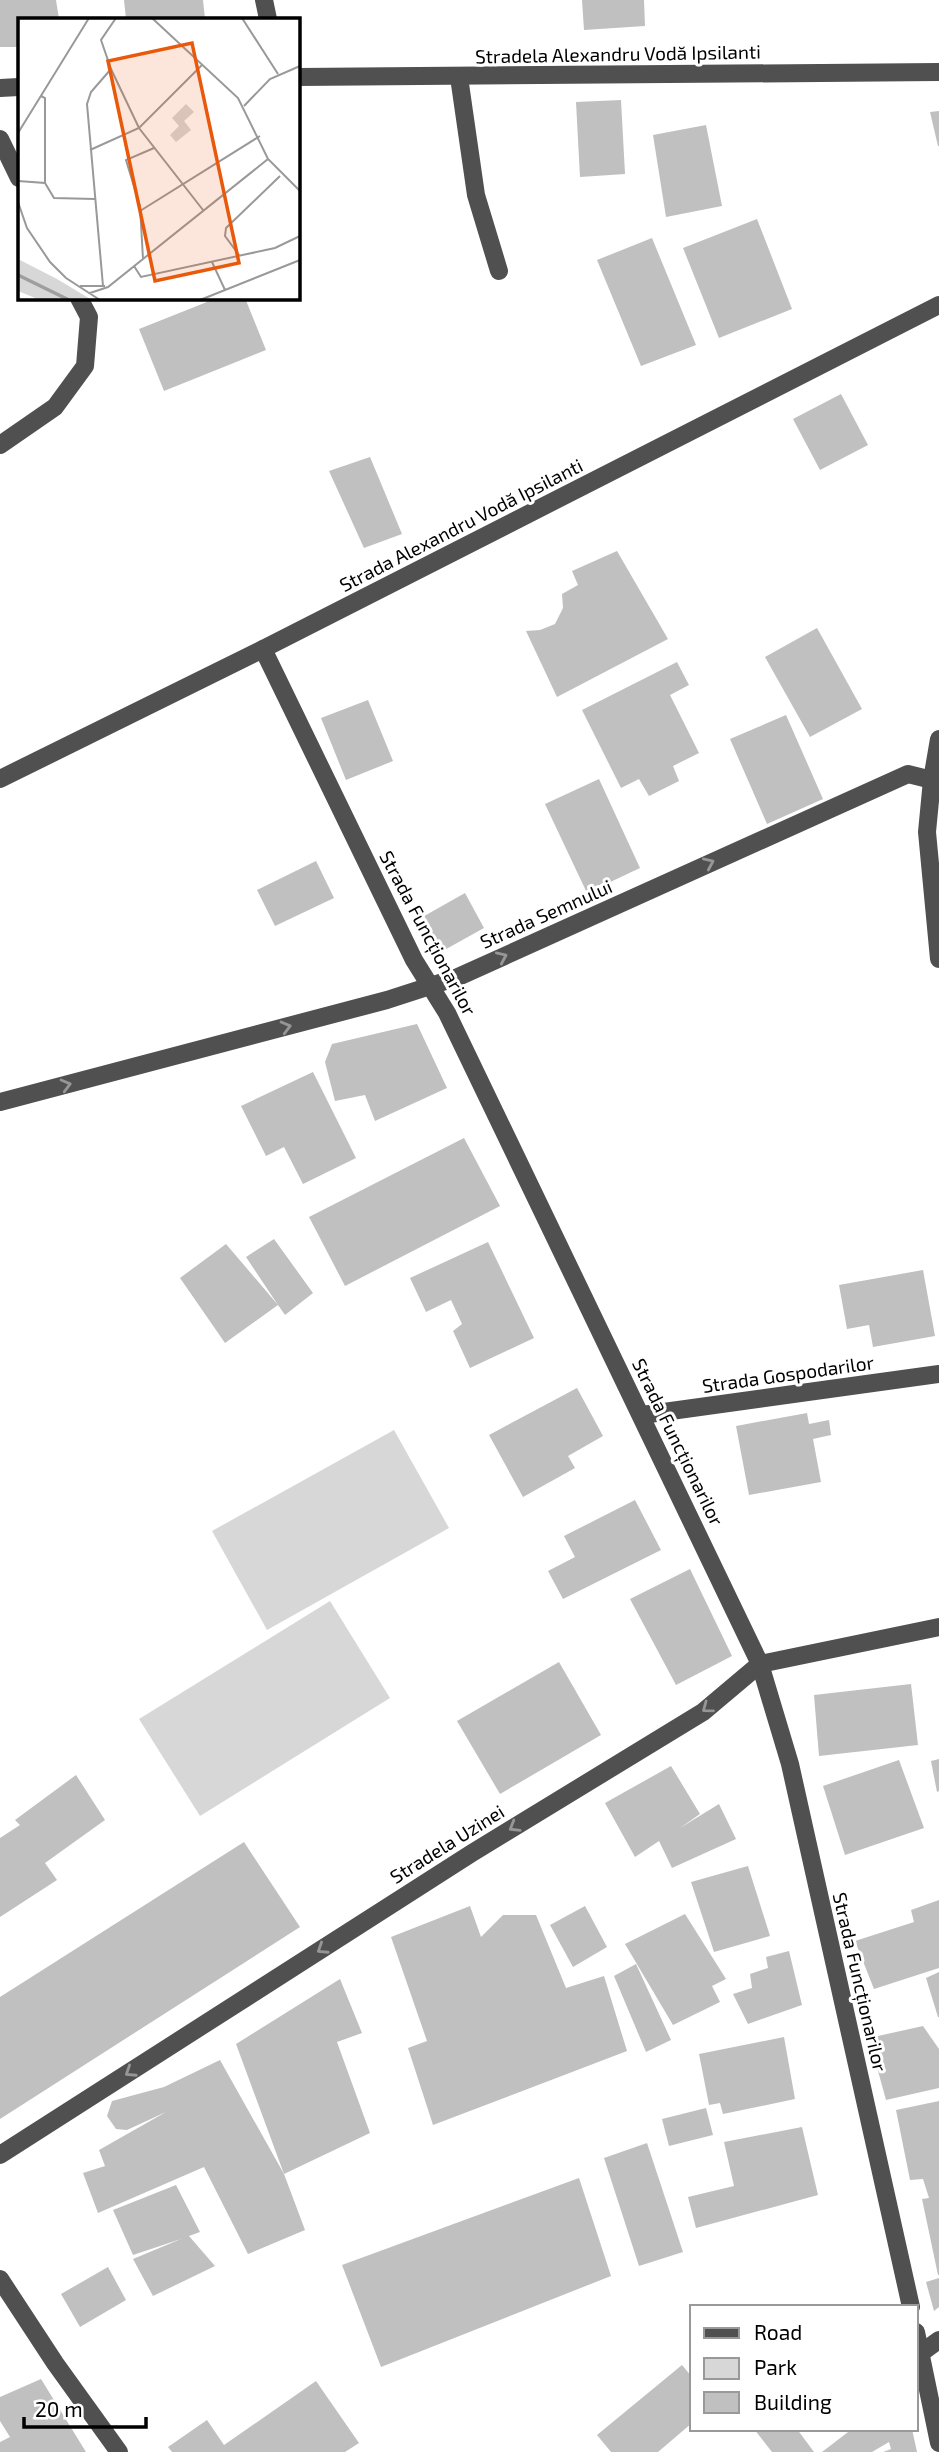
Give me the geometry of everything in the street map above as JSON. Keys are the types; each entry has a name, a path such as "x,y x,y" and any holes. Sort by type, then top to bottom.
{"street":[{"path":"264,0 268,18"},
{"name":"Stradela Alexandru Vodă Ipsilanti","path":"299,77 939,72"},
{"path":"458,77 476,195 499,271"},
{"path":"0,88 18,87"},
{"path":"0,139 18,176"},
{"path":"0,446 55,407 85,366 89,317 80,299"},
{"name":"Strada Alexandru Vodă Ipsilanti","path":"0,779 263,649 939,306"},
{"name":"Strada Funcționarilor","path":"263,649 414,960 447,1013 760,1664 790,1764 911,2305"},
{"path":"939,739 927,832 939,959"},
{"name":"Strada Semnului","path":"0,1102 374,1004 458,977 908,774 932,780"},
{"name":"Strada Gospodarilor","path":"642,1415 939,1374"},
{"name":"Stradela Uzinei","path":"0,2155 472,1853 703,1712 760,1664 939,1627"},
{"path":"0,2279 119,2452"},
{"path":"918,2340 939,2443"},
{"path":"921,2353 939,2340"}],"green space":[{"path":"394,1430 449,1528 267,1630 212,1531"},
{"path":"330,1601 390,1698 200,1816 139,1719"}],"building":[{"path":"0,0 56,0 59,18 18,18 18,47 0,47"},
{"path":"124,0 203,0 205,18 126,18"},
{"path":"582,0 644,0 645,26 584,30"},
{"path":"621,100 625,174 580,177 576,102"},
{"path":"939,111 939,146 938,146 930,112"},
{"path":"706,125 722,206 666,217 653,135"},
{"path":"757,219 792,309 719,338 683,248"},
{"path":"652,238 696,345 641,366 597,260"},
{"path":"214,299 245,299 266,350 164,391 139,329"},
{"path":"841,394 868,445 820,470 793,419"},
{"path":"370,457 402,534 364,548 329,471"},
{"path":"617,551 668,639 557,697 526,631 540,630 555,624 563,608 562,594 578,585 572,571"},
{"path":"817,628 862,709 810,737 765,657"},
{"path":"677,662 689,685 670,695 699,753 673,766 679,781 649,796 639,779 621,788 582,710"},
{"path":"368,700 393,761 346,780 321,718"},
{"path":"786,715 823,799 767,824 730,739"},
{"path":"599,779 640,868 587,893 545,804"},
{"path":"316,861 334,898 275,926 257,890"},
{"path":"465,893 484,928 439,953 419,919"},
{"path":"417,1024 447,1088 375,1121 365,1095 335,1101 325,1062 332,1044"},
{"path":"313,1072 356,1158 303,1184 284,1147 266,1156 241,1106"},
{"path":"464,1138 500,1206 345,1286 309,1217"},
{"path":"274,1239 313,1293 285,1315 246,1257"},
{"path":"488,1242 534,1338 470,1368 453,1331 462,1324 451,1300 426,1312 410,1278"},
{"path":"226,1244 278,1305 225,1343 180,1278"},
{"path":"923,1270 935,1336 873,1347 869,1325 847,1329 839,1285"},
{"path":"577,1388 603,1436 568,1456 575,1468 523,1497 489,1435"},
{"path":"807,1413 809,1424 829,1420 831,1435 813,1439 821,1482 749,1495 736,1426"},
{"path":"635,1500 661,1550 563,1599 548,1571 575,1557 564,1536"},
{"path":"690,1569 732,1656 676,1685 630,1599"},
{"path":"559,1662 601,1735 500,1794 457,1721"},
{"path":"911,1684 918,1745 819,1756 814,1695"},
{"path":"939,1759 939,1791 937,1792 931,1761"},
{"path":"899,1760 924,1828 845,1855 823,1786"},
{"path":"671,1766 700,1814 680,1828 719,1804 736,1839 672,1868 659,1841 635,1857 605,1803"},
{"path":"76,1775 105,1820 45,1863 57,1880 0,1917 0,1838 20,1825 15,1820"},
{"path":"244,1842 300,1927 0,2119 0,1997"},
{"path":"748,1866 770,1936 714,1952 691,1882"},
{"path":"939,1900 939,1968 874,1989 855,1941 914,1922 911,1910"},
{"path":"470,1906 481,1937 503,1915 536,1915 566,1988 604,1976 627,2051 433,2125 408,2048 427,2041 391,1937"},
{"path":"585,1906 607,1947 573,1967 550,1925"},
{"path":"685,1914 726,1979 712,1986 720,2002 673,2025 625,1944"},
{"path":"789,1951 802,2005 748,2024 733,1994 752,1988 750,1974 768,1968 766,1957"},
{"path":"636,1964 671,2040 646,2052 614,1976"},
{"path":"939,1972 939,2017 938,2017 926,1978"},
{"path":"340,1979 362,2033 337,2042 370,2133 284,2174 236,2044"},
{"path":"923,2026 939,2049 939,2088 886,2100 869,2038"},
{"path":"784,2037 795,2099 723,2114 720,2103 709,2105 699,2054"},
{"path":"220,2060 284,2174 305,2230 248,2254 204,2167 98,2213 83,2173 105,2166 99,2150 166,2112 127,2130 116,2129 107,2116 112,2101 164,2087"},
{"path":"939,2101 938,2275 922,2199 929,2198 923,2179 910,2180 896,2110"},
{"path":"706,2108 713,2135 669,2146 662,2119"},
{"path":"802,2127 818,2195 696,2228 688,2197 734,2186 724,2142"},
{"path":"647,2143 683,2252 639,2266 604,2158"},
{"path":"579,2178 611,2276 381,2367 342,2265"},
{"path":"176,2185 200,2232 189,2236 215,2266 153,2296 133,2259 181,2239 133,2255 113,2210"},
{"path":"108,2267 126,2300 80,2327 61,2294"},
{"path":"939,2278 939,2307 934,2311 926,2282"},
{"path":"682,2365 690,2375 690,2425 658,2452 611,2452 597,2435"},
{"path":"41,2379 86,2452 0,2452 0,2442 10,2437 0,2421 0,2397"},
{"path":"316,2381 359,2443 345,2452 172,2452 168,2447 207,2420 224,2445"},
{"path":"756,2431 798,2431 814,2452 772,2452"},
{"path":"849,2431 912,2431 917,2452 883,2452 891,2449 889,2442 872,2452 822,2452"}]}
